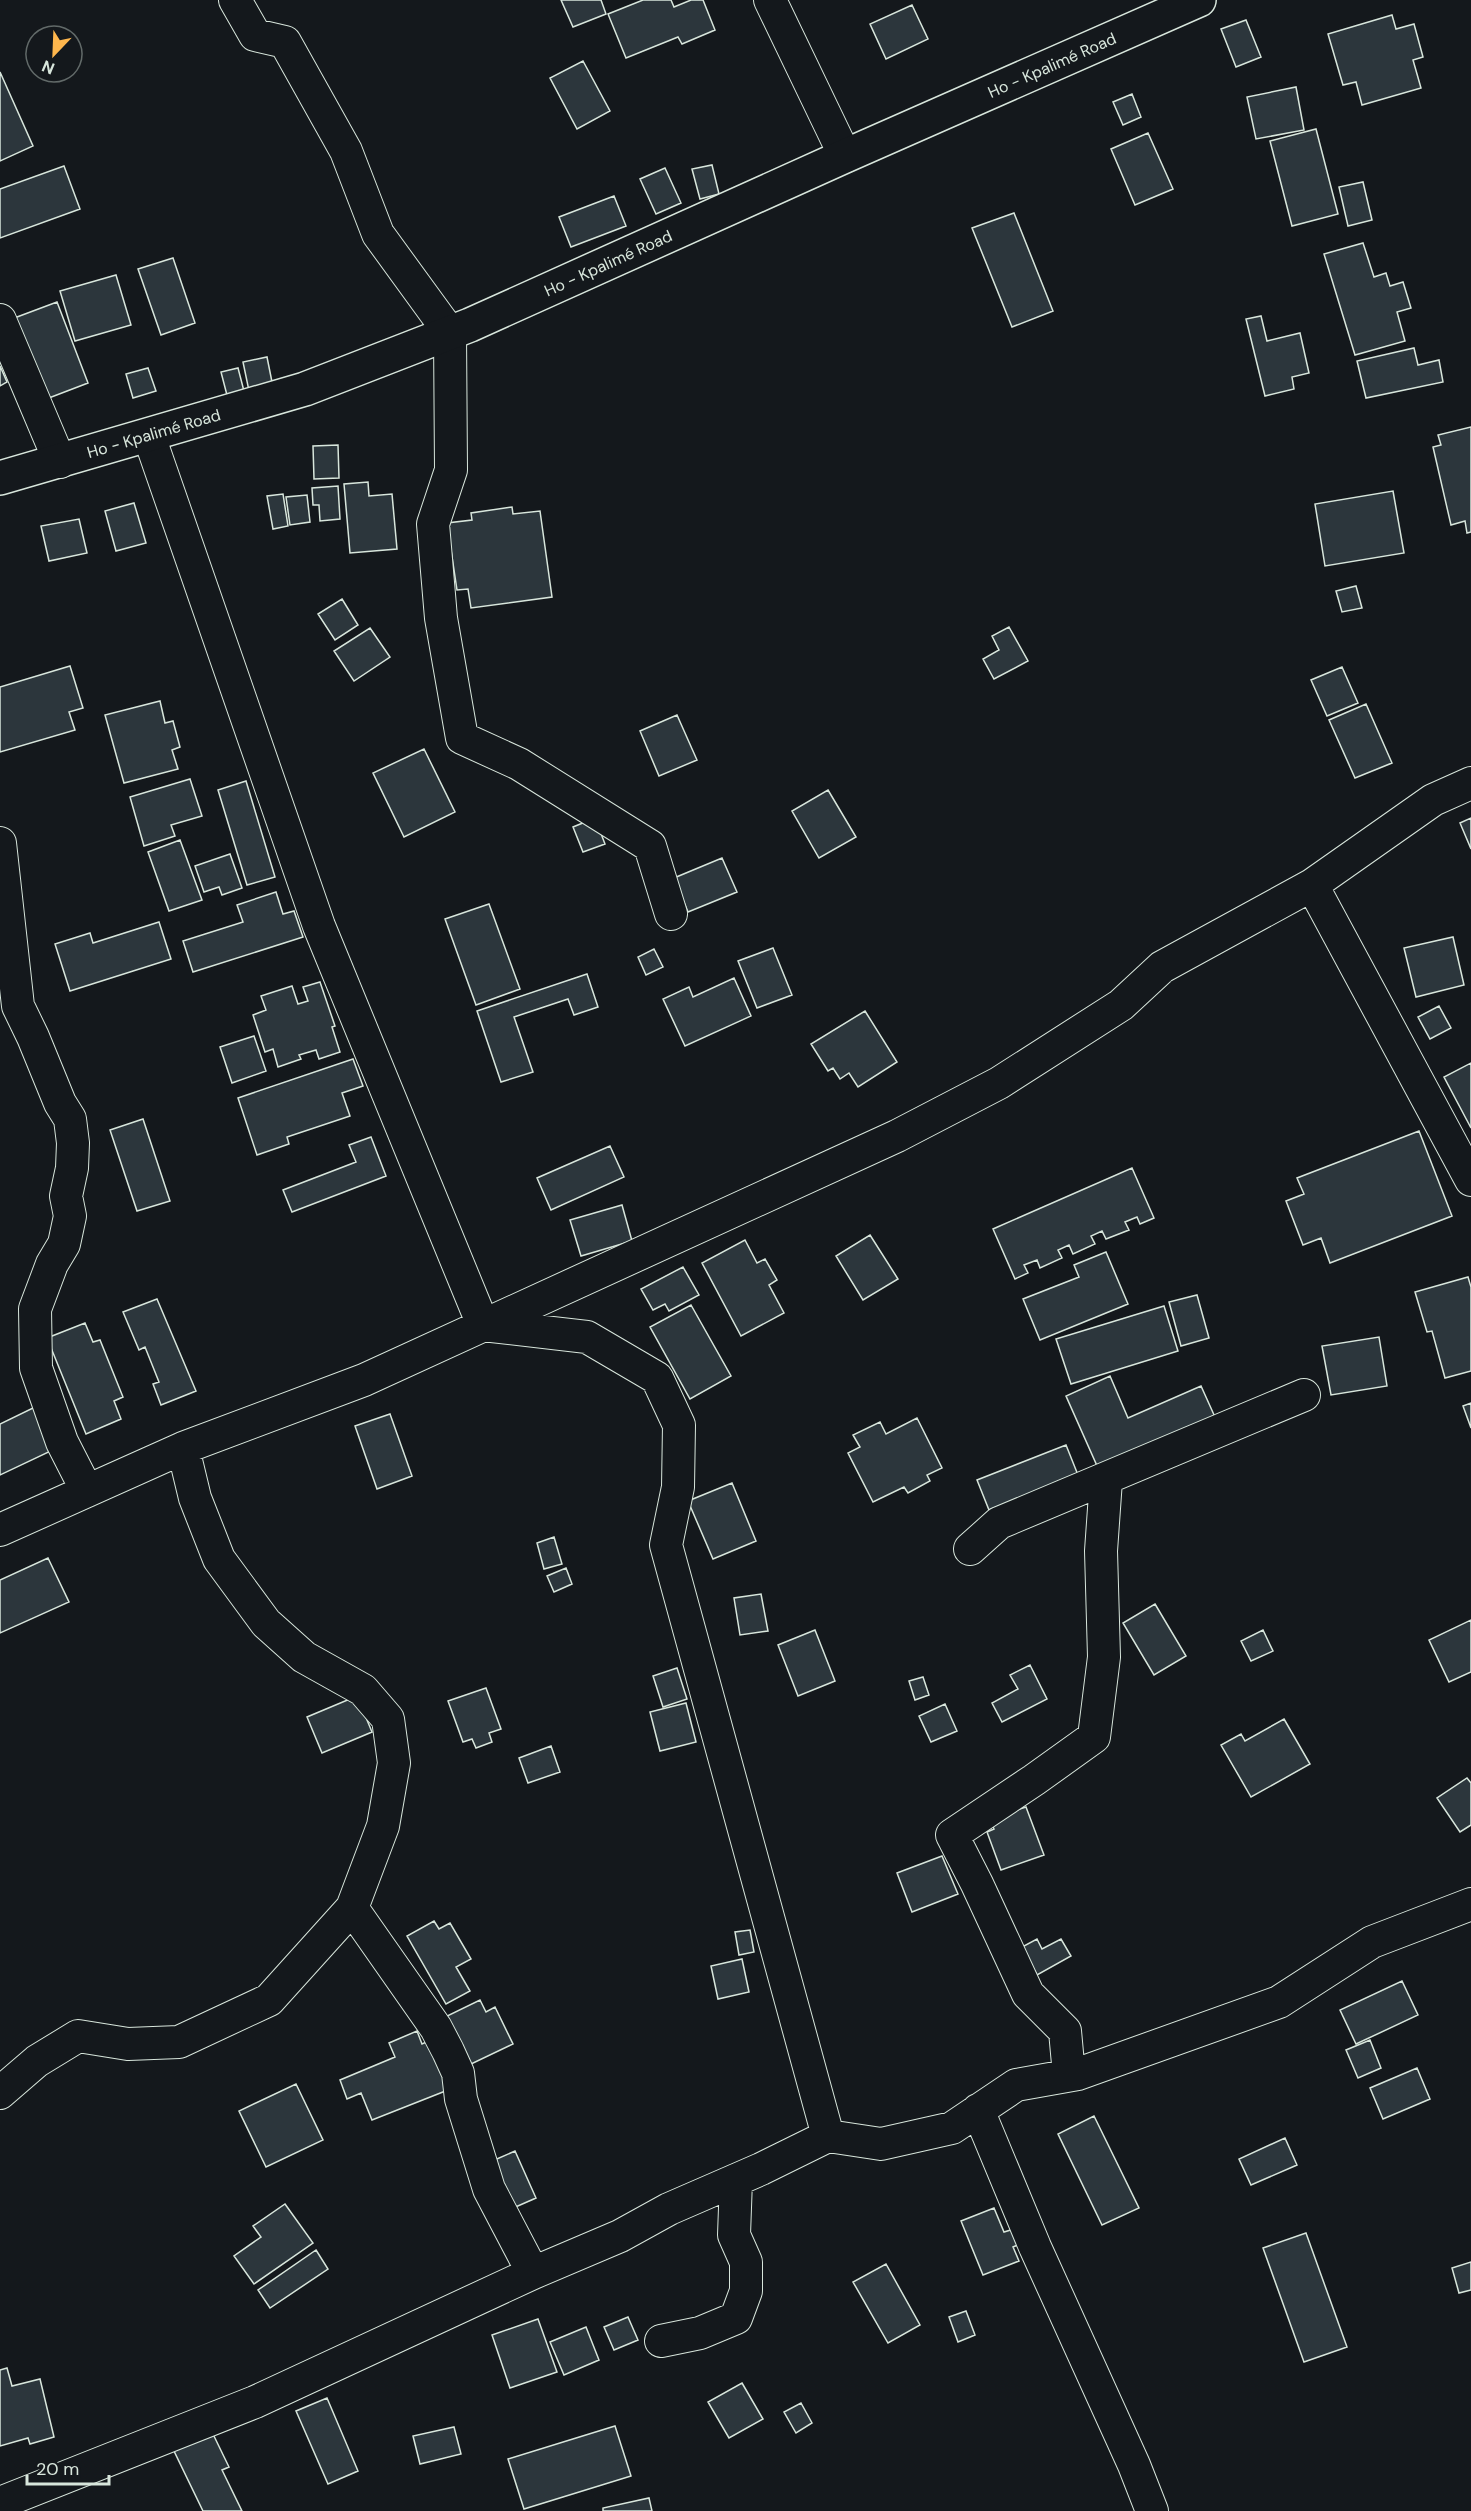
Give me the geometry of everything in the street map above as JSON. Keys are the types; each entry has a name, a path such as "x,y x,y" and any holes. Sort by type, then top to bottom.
{"main road":[{"name":"Ho - Kpalimé Road","path":"0,478 305,389 450,333 1198,0"}],"street":[{"path":"235,0 255,35 285,42 345,151 378,234 450,333 452,470 433,524 441,618 462,738 519,764 650,846 671,914"},
{"path":"771,0 845,156"},
{"path":"0,320 60,462"},
{"path":"149,436 319,926 483,1325"},
{"path":"0,1530 183,1448 364,1380 897,1136 999,1083 1121,1005 1162,967 1312,885 1433,800 1471,783"},
{"path":"0,843 18,1006 60,1103 70,1119 73,1143 72,1168 66,1196 70,1216 64,1244 52,1264 35,1309 36,1368 62,1442 87,1491"},
{"path":"1312,885 1471,1180"},
{"path":"483,1325 587,1338 657,1378 679,1425 678,1487 666,1545 828,2136"},
{"path":"970,1549 999,1523 1304,1395"},
{"path":"0,2093 37,2061 78,2036 128,2044 179,2042 269,2001 352,1908 383,1826 394,1762 388,1719 363,1690 304,1657 267,1623 219,1559 195,1498 183,1448"},
{"path":"1070,2075 1065,2031 1028,1994 952,1835 1094,1737 1104,1657 1101,1551 1106,1480"},
{"path":"3,2503 255,2402 533,2273 620,2236 669,2209 828,2136 881,2144 952,2128 1016,2085 1070,2075 1279,2002 1372,1942 1471,1904"},
{"path":"352,1908 436,2028 448,2051 458,2073 461,2099 489,2189 533,2273"},
{"path":"978,2110 1035,2247 1134,2465 1152,2511"},
{"path":"661,2341 700,2333 736,2318 746,2291 747,2262 734,2235 736,2180"}],"building":[{"path":"561,0 601,0 606,14 573,27"},
{"path":"643,0 671,0 674,7 691,0 703,0 715,30 682,44 678,37 626,58 608,14"},
{"path":"912,5 928,39 886,59 870,24"},
{"path":"1392,15 1396,29 1414,24 1423,57 1413,60 1421,88 1362,105 1356,82 1343,85 1328,34"},
{"path":"1246,20 1261,57 1236,67 1221,29"},
{"path":"583,61 610,111 577,129 550,78"},
{"path":"0,72 33,146 0,161"},
{"path":"1296,87 1304,130 1256,139 1247,97"},
{"path":"1132,94 1141,117 1123,125 1113,102"},
{"path":"1316,129 1338,214 1292,226 1270,141"},
{"path":"1148,133 1173,189 1135,205 1111,149"},
{"path":"712,165 719,194 700,199 692,169"},
{"path":"64,166 80,209 0,238 0,189"},
{"path":"665,168 681,203 656,214 640,179"},
{"path":"1363,182 1372,220 1348,226 1339,187"},
{"path":"614,196 626,226 571,247 559,217"},
{"path":"1014,213 1053,311 1012,327 972,228"},
{"path":"1363,243 1374,277 1386,273 1390,286 1403,282 1411,308 1397,312 1405,341 1355,355 1324,254"},
{"path":"173,258 195,323 161,335 138,269"},
{"path":"116,275 131,325 75,341 60,291"},
{"path":"57,302 88,383 41,401 9,320"},
{"path":"1261,316 1267,341 1300,333 1309,373 1292,377 1294,389 1265,396 1246,319"},
{"path":"1414,348 1418,365 1439,360 1443,382 1366,398 1357,361"},
{"path":"267,357 273,387 249,391 243,362"},
{"path":"0,366 7,382 0,386"},
{"path":"148,368 156,391 133,398 126,374"},
{"path":"238,368 245,395 228,399 221,372"},
{"path":"1471,427 1471,532 1467,533 1465,521 1451,525 1433,447 1441,445 1438,435"},
{"path":"338,445 339,478 314,479 313,446"},
{"path":"368,482 369,496 392,494 397,549 350,553 344,484"},
{"path":"338,486 340,519 320,521 319,505 313,505 312,488"},
{"path":"1393,491 1404,553 1325,566 1315,504"},
{"path":"283,494 288,526 273,529 267,496"},
{"path":"307,495 310,522 290,525 286,497"},
{"path":"134,503 146,543 116,551 105,511"},
{"path":"512,507 513,514 540,511 552,597 471,608 468,589 457,590 447,523 472,520 471,513"},
{"path":"79,519 87,553 49,561 41,526"},
{"path":"1356,586 1362,608 1342,612 1336,591"},
{"path":"342,599 358,625 335,640 318,614"},
{"path":"1009,627 1028,661 994,679 983,659 999,650 992,636"},
{"path":"370,628 390,657 354,681 334,651"},
{"path":"70,666 83,708 69,712 75,730 0,752 0,687"},
{"path":"1342,667 1358,703 1327,716 1311,680"},
{"path":"160,701 165,723 173,721 180,747 172,750 178,769 124,783 105,715"},
{"path":"1366,704 1392,763 1355,778 1329,720"},
{"path":"677,715 697,760 659,776 640,731"},
{"path":"424,749 455,812 404,837 373,773"},
{"path":"190,779 202,816 171,825 175,836 144,846 130,797"},
{"path":"246,781 275,877 247,885 218,790"},
{"path":"828,790 856,837 819,858 792,811"},
{"path":"595,818 605,844 583,852 573,827"},
{"path":"1471,818 1471,849 1460,823"},
{"path":"180,840 202,900 169,911 148,852"},
{"path":"230,854 242,888 222,895 219,887 204,892 195,866"},
{"path":"722,858 737,892 688,912 674,878"},
{"path":"276,892 283,914 294,911 303,937 193,972 183,941 243,922 237,905"},
{"path":"489,904 520,989 476,1005 445,919"},
{"path":"159,922 171,959 70,991 55,944 90,933 93,943"},
{"path":"1453,937 1464,985 1416,997 1404,948"},
{"path":"773,948 792,995 757,1008 738,961"},
{"path":"654,949 663,967 646,975 638,957"},
{"path":"587,974 598,1007 574,1015 568,999 514,1017 533,1072 501,1082 477,1011"},
{"path":"734,978 751,1016 685,1046 663,999 689,987 693,997"},
{"path":"320,982 335,1026 332,1027 340,1052 319,1059 316,1050 299,1055 301,1059 278,1067 273,1049 265,1052 253,1015 266,1010 261,996 292,986 298,1004 308,1001 303,987"},
{"path":"1439,1006 1451,1028 1430,1039 1418,1017"},
{"path":"865,1011 897,1062 858,1087 849,1073 840,1079 833,1068 828,1071 811,1044"},
{"path":"254,1036 266,1071 232,1083 220,1047"},
{"path":"353,1059 363,1086 342,1093 350,1116 287,1137 289,1144 257,1155 238,1098"},
{"path":"1471,1063 1471,1128 1444,1077"},
{"path":"143,1119 170,1201 137,1211 110,1130"},
{"path":"1419,1131 1452,1216 1330,1263 1321,1238 1303,1245 1286,1201 1304,1194 1297,1178"},
{"path":"371,1137 386,1176 292,1212 283,1190 356,1162 349,1145"},
{"path":"610,1146 624,1177 551,1210 537,1178"},
{"path":"1132,1168 1154,1218 1140,1224 1137,1217 1125,1222 1129,1230 1106,1239 1102,1231 1091,1236 1095,1244 1073,1254 1069,1245 1058,1250 1062,1258 1040,1268 1037,1260 1024,1265 1028,1273 1015,1279 993,1229"},
{"path":"622,1205 632,1241 581,1256 570,1220"},
{"path":"870,1235 898,1279 863,1300 836,1256"},
{"path":"745,1240 757,1263 765,1259 777,1280 769,1285 784,1313 741,1336 702,1263"},
{"path":"1106,1252 1128,1304 1040,1340 1023,1299 1079,1277 1074,1265"},
{"path":"683,1267 699,1295 669,1311 665,1304 653,1310 641,1289"},
{"path":"1468,1277 1471,1287 1471,1371 1445,1378 1432,1331 1427,1332 1415,1292"},
{"path":"1197,1295 1209,1338 1181,1346 1169,1302"},
{"path":"157,1299 196,1391 161,1405 153,1384 159,1382 145,1347 139,1350 123,1312"},
{"path":"691,1305 731,1376 690,1399 650,1327"},
{"path":"1164,1306 1178,1351 1071,1384 1056,1339"},
{"path":"85,1323 93,1342 100,1340 123,1397 114,1401 121,1419 86,1434 47,1338"},
{"path":"1379,1337 1387,1386 1331,1395 1322,1346"},
{"path":"1110,1376 1128,1418 1201,1386 1215,1417 1098,1468 1066,1396"},
{"path":"1471,1403 1471,1428 1463,1406"},
{"path":"35,1407 55,1449 0,1475 0,1424"},
{"path":"390,1414 412,1476 377,1489 355,1426"},
{"path":"917,1418 942,1468 927,1475 930,1481 908,1493 904,1487 873,1502 848,1453 860,1447 853,1435 880,1422 886,1434"},
{"path":"1066,1445 1078,1475 989,1510 977,1480"},
{"path":"732,1483 756,1541 713,1559 688,1501"},
{"path":"554,1537 562,1564 544,1569 537,1543"},
{"path":"48,1558 69,1602 0,1633 0,1580"},
{"path":"566,1568 572,1584 554,1592 547,1576"},
{"path":"761,1594 768,1631 740,1635 734,1598"},
{"path":"1155,1604 1186,1656 1154,1675 1123,1623"},
{"path":"1471,1620 1471,1672 1449,1682 1429,1640"},
{"path":"815,1630 835,1681 798,1696 778,1645"},
{"path":"1263,1630 1273,1651 1251,1661 1241,1641"},
{"path":"1030,1665 1047,1699 1002,1722 992,1703 1018,1689 1010,1675"},
{"path":"677,1668 687,1699 663,1707 653,1676"},
{"path":"923,1677 929,1695 915,1700 909,1681"},
{"path":"486,1688 501,1729 489,1733 492,1742 476,1748 472,1739 463,1742 448,1701"},
{"path":"357,1696 372,1732 322,1753 307,1717"},
{"path":"686,1703 696,1742 660,1751 650,1712"},
{"path":"945,1704 957,1731 931,1742 919,1716"},
{"path":"1284,1719 1310,1764 1251,1797 1221,1745 1241,1734 1245,1741"},
{"path":"551,1746 560,1772 528,1783 519,1758"},
{"path":"1467,1778 1471,1783 1471,1825 1460,1832 1437,1798"},
{"path":"1026,1807 1044,1855 1001,1870 987,1832 994,1829 990,1819"},
{"path":"942,1856 958,1894 912,1912 897,1873"},
{"path":"434,1921 439,1929 450,1923 471,1959 456,1967 470,1991 446,2004 407,1936"},
{"path":"750,1930 754,1952 739,1955 735,1932"},
{"path":"1037,1939 1042,1949 1061,1939 1071,1956 1037,1975 1022,1947"},
{"path":"742,1959 749,1992 718,1999 711,1966"},
{"path":"1402,1981 1418,2015 1356,2044 1340,2010"},
{"path":"480,2000 486,2012 495,2007 513,2044 469,2065 445,2017"},
{"path":"417,2031 422,2044 433,2039 453,2088 372,2120 361,2093 347,2099 340,2080 395,2057 389,2043"},
{"path":"1370,2040 1381,2068 1358,2078 1346,2050"},
{"path":"1417,2068 1430,2099 1383,2119 1370,2088"},
{"path":"296,2084 323,2140 266,2167 239,2111"},
{"path":"1094,2116 1139,2208 1102,2225 1058,2134"},
{"path":"1285,2138 1297,2165 1251,2185 1239,2159"},
{"path":"515,2151 536,2198 511,2209 490,2162"},
{"path":"285,2204 313,2243 254,2284 234,2256 261,2237 253,2226"},
{"path":"994,2208 1004,2232 1014,2229 1020,2244 1013,2247 1019,2261 983,2275 961,2221"},
{"path":"1306,2233 1347,2347 1304,2362 1263,2248"},
{"path":"316,2250 328,2269 270,2308 258,2290"},
{"path":"1471,2262 1471,2290 1459,2293 1452,2268"},
{"path":"886,2264 920,2325 888,2343 853,2282"},
{"path":"966,2311 975,2335 958,2342 949,2317"},
{"path":"628,2317 638,2340 614,2350 604,2327"},
{"path":"538,2319 557,2372 510,2388 492,2335"},
{"path":"586,2327 599,2360 564,2375 550,2342"},
{"path":"7,2368 12,2386 40,2379 54,2437 30,2444 28,2438 0,2446 0,2370"},
{"path":"742,2383 763,2419 729,2438 708,2402"},
{"path":"327,2398 358,2471 328,2484 296,2411"},
{"path":"801,2403 812,2423 796,2433 784,2412"},
{"path":"615,2426 631,2476 524,2509 508,2459"},
{"path":"454,2427 461,2454 420,2464 413,2436"},
{"path":"212,2432 229,2467 222,2470 242,2511 203,2511 174,2451"},
{"path":"649,2498 652,2511 603,2511 603,2508"}]}
